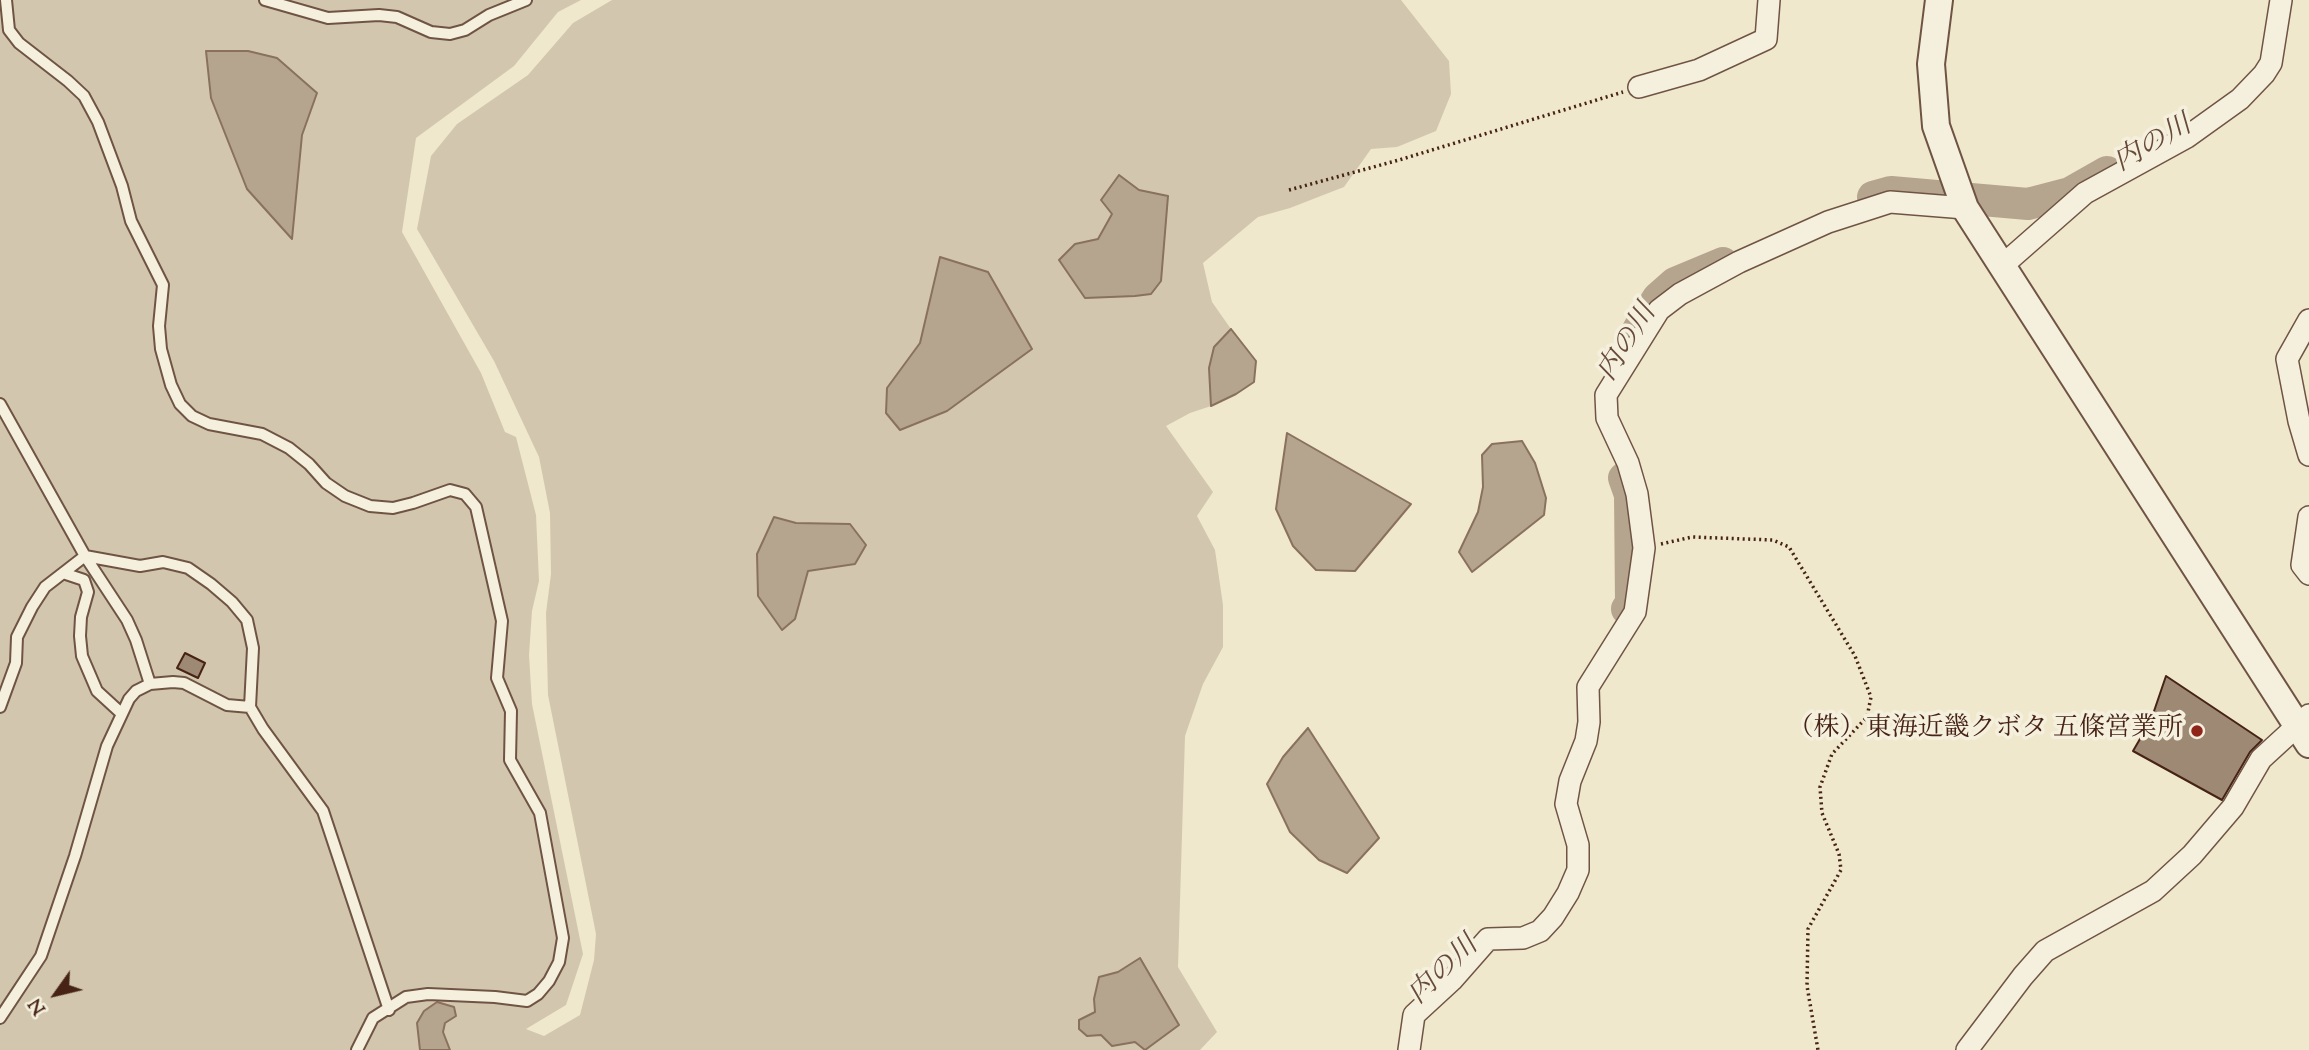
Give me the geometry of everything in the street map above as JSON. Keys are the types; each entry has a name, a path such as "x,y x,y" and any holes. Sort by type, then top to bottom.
{"street":[{"path":"1639,87 1699,70 1766,39 1769,0"},
{"path":"1939,0 1931,64 1936,126 1965,208 2305,729 2261,759 2232,807 2192,855 2153,891 2045,951 2023,975 1967,1050"},
{"path":"2003,265 2085,193 2187,137 2240,99 2271,63 2281,0"},
{"path":"1409,1050 1414,1015 1452,980 1488,939 1523,938 1540,931 1553,918 1578,870 1578,845 1566,804 1570,781 1586,741 1588,687 1635,612 1644,548 1637,494 1628,463 1607,418 1606,394 1659,310 1681,294 1739,261 1828,222 1890,202 1965,208"},
{"path":"2309,320 2287,359 2309,456"},
{"path":"2309,517 2302,565 2309,574"}],"lane":[{"path":"6,0 9,30 19,43 84,96 97,122 122,186 131,221 163,285 159,326 161,349 171,386 186,410 209,424 262,434 289,448 309,464 326,483 345,496 370,506 393,508 450,490 465,494 476,507 502,621 497,678 511,711 510,760 540,813 563,938 559,962 549,981 527,1002 495,997 428,994 406,997 373,1018 357,1050"},
{"path":"265,0 328,18 379,15 397,17 431,32 450,34 465,30 489,15 526,0"},
{"path":"0,404 85,556 127,621 150,684"},
{"path":"0,707 16,663 17,637 44,587 85,556 140,566 163,562 188,568 232,602 247,620 253,648 250,707 323,811 389,1010"},
{"path":"63,573 85,580 88,592 81,617 82,656 97,691 121,713"},
{"path":"0,1018 41,956 75,856 107,746 121,713 136,691 150,684 184,682 227,705 250,707"}],"path":[{"path":"1289,190 1399,160 1639,87"},
{"path":"1644,548 1692,537 1773,540 1789,547 1855,656 1871,697 1867,717 1832,754 1820,787 1822,813 1839,854 1841,870 1808,929 1807,986 1818,1050"}],"shaded area":[{"path":"0,0 581,0 558,12 514,66 416,138 402,232 481,373 505,432 516,437 536,515 539,581 532,611 529,655 532,704 583,954 566,1005 526,1029 544,1036 580,1015 594,960 596,934 548,695 546,613 551,574 550,513 539,457 494,361 417,229 431,156 457,124 528,75 573,23 612,0 1401,0 1449,61 1451,94 1436,131 1397,147 1371,149 1344,187 1258,217 1203,263 1212,302 1231,329 1214,347 1209,368 1211,406 1190,413 1166,426 1213,492 1197,516 1215,550 1223,605 1223,647 1203,684 1185,736 1178,967 1217,1032 1200,1050 0,1050"},
{"path":"206,51 248,51 277,58 317,93 302,135 292,239 247,189 211,98"},
{"path":"1119,175 1139,190 1168,196 1161,281 1151,294 1085,298 1059,260 1075,244 1098,239 1112,214 1101,200"},
{"path":"940,257 988,272 1032,349 947,411 900,430 886,413 887,388 920,343"},
{"path":"1231,329 1256,361 1254,382 1211,406 1209,368 1214,347"},
{"path":"1287,433 1411,504 1355,571 1316,570 1293,546 1276,509"},
{"path":"1522,441 1535,463 1546,498 1544,515 1472,572 1459,552 1478,512 1483,487 1482,455 1492,444"},
{"path":"774,517 796,523 850,524 866,545 855,564 808,571 795,619 782,630 758,596 757,554"},
{"path":"1308,728 1379,838 1347,873 1319,860 1290,832 1267,784 1283,757"},
{"path":"1140,958 1179,1025 1145,1050 1135,1042 1112,1046 1101,1035 1087,1036 1079,1029 1079,1020 1095,1012 1094,999 1099,977 1118,972"},
{"path":"437,1002 454,1007 456,1016 445,1023 443,1032 450,1050 420,1050 417,1023 424,1011"}],"building":[{"path":"185,653 205,663 198,678 177,668"},
{"name":"（株）東海近畿クボタ 五條営業所","path":"2166,676 2262,740 2250,752 2222,800 2133,751 2151,720"}],"waterway":[{"name":"内の川","path":"1873,197 1891,192 2028,204 2070,193 2107,172"},
{"name":"内の川","path":"1638,330 1658,298 1675,283 1723,263"},
{"name":"内の川","path":"1624,478 1630,495 1631,603 1627,609"}],"place":[{"name":"（株）東海近畿クボタ 五條営業所","path":"2197,731"}]}
